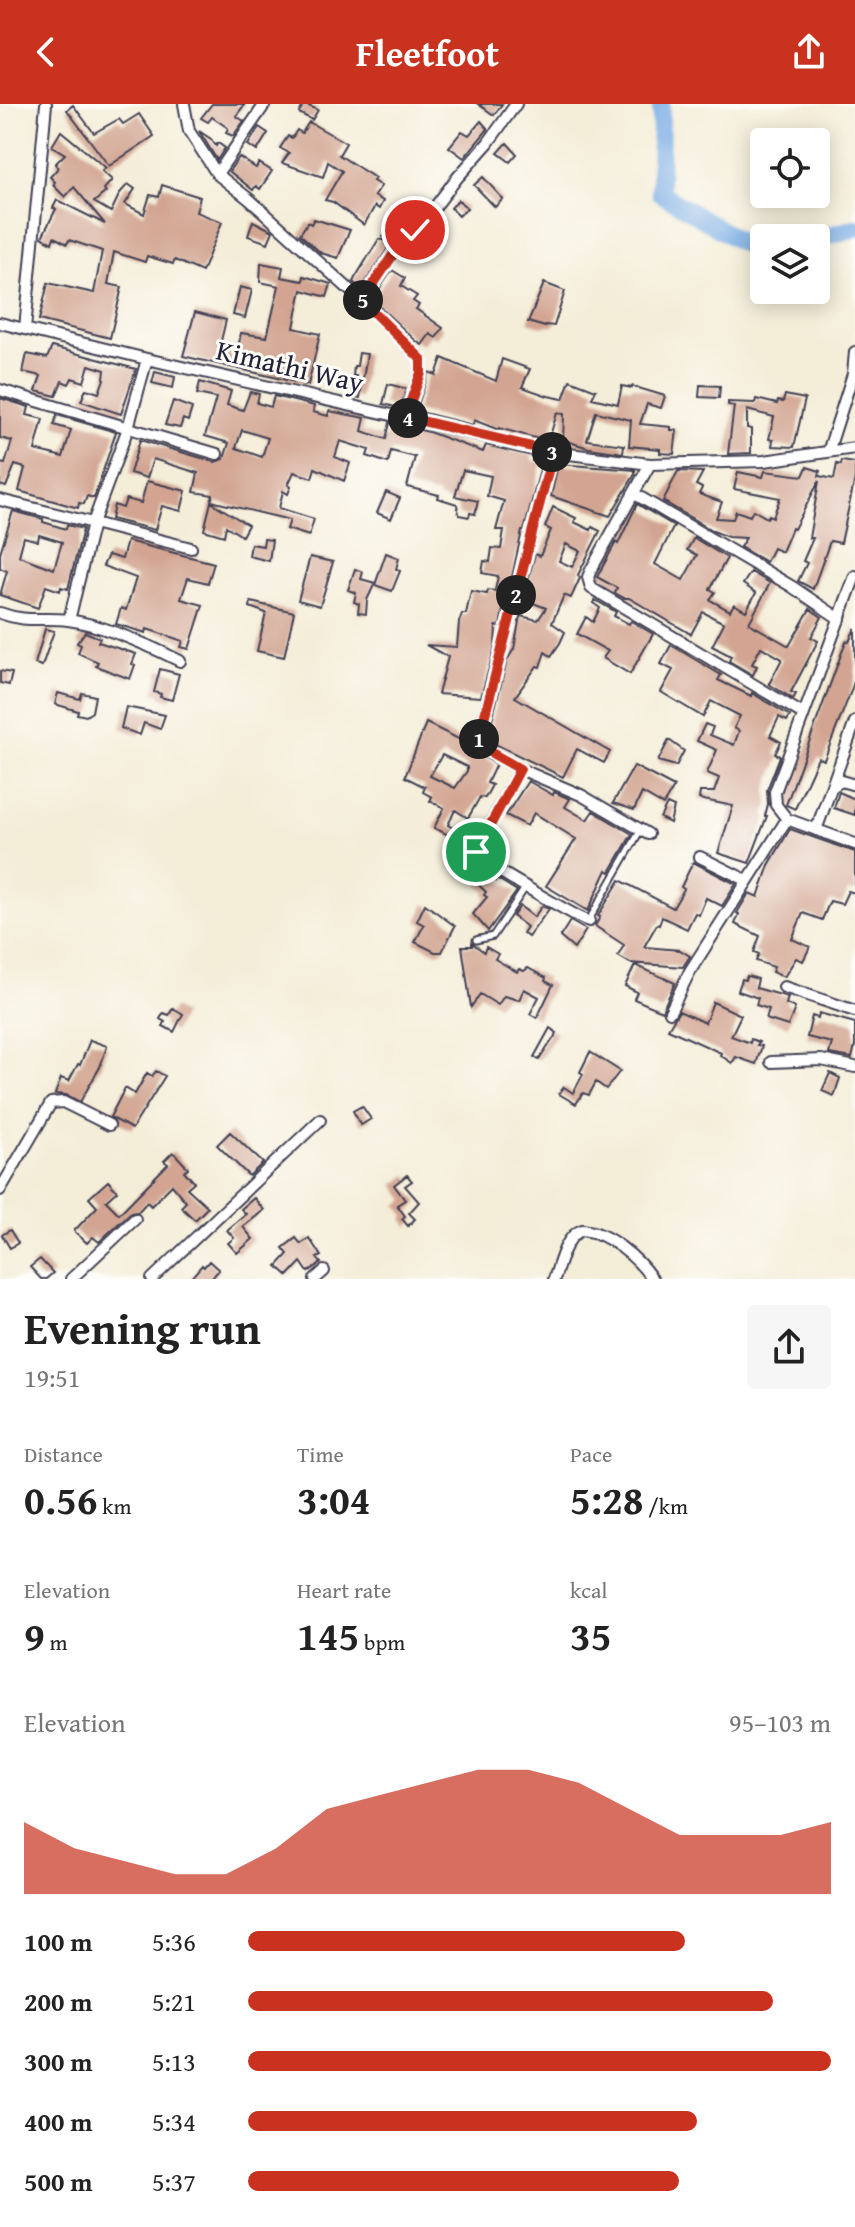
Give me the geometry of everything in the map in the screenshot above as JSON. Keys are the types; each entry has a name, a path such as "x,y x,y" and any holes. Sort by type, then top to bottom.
{"street":[{"path":"25,329 46,104"},
{"path":"184,104 189,131 217,174 362,301 421,359 421,373 405,417"},
{"path":"217,174 265,104"},
{"path":"362,301 401,243 425,220 516,104"},
{"name":"Kimathi Way","path":"0,323 553,452 650,464 764,461 855,448"},
{"path":"828,452 853,374 855,352"},
{"path":"69,620 93,523 128,428 147,359"},
{"path":"0,390 217,454"},
{"path":"553,452 479,745 520,769 581,795 644,832"},
{"path":"650,464 591,570 588,577 591,588 803,714"},
{"path":"633,493 791,586 840,619"},
{"path":"0,500 191,548"},
{"path":"855,576 775,792 776,805 787,819 855,844"},
{"path":"0,613 19,620 69,620 139,641 180,661"},
{"path":"816,830 855,722"},
{"path":"520,769 476,852 479,859 575,916 589,921"},
{"path":"832,787 841,781 855,785"},
{"path":"670,1012 690,971 787,819"},
{"path":"700,857 746,880"},
{"path":"784,987 855,1011"},
{"path":"771,1062 821,1060 855,1067"},
{"path":"0,1190 51,1103 63,1102 109,1125"},
{"path":"152,1279 320,1120"},
{"path":"71,1279 135,1219"},
{"path":"554,1279 567,1244 577,1231 582,1230 599,1235 625,1251 652,1279"},
{"path":"315,1279 324,1271"}],"lane":[{"path":"589,921 644,832"},
{"path":"476,940 493,936 527,886"}],"building":[{"path":"212,104 245,104 236,116 244,121 233,136 226,133 228,128 212,117 208,122 201,118"},
{"path":"304,104 318,110 312,120 299,113"},
{"path":"478,104 502,104 494,115"},
{"path":"73,105 94,133 119,119 123,124 139,114 154,136 109,166 67,110"},
{"path":"481,121 488,129 464,158 449,147 462,131 469,135"},
{"path":"309,122 346,143 339,155 375,178 373,181 381,186 374,196 383,201 379,209 375,206 364,225 333,202 325,200 342,171 328,162 323,177 282,163 289,153 280,148 288,136 292,138 297,130 302,133"},
{"path":"259,127 268,133 257,151 248,145"},
{"path":"61,131 106,168 102,171 112,180 104,189 106,192 94,202 111,212 128,184 135,189 125,204 144,214 150,195 159,197 162,185 200,197 196,212 222,222 202,272 175,260 173,264 147,256 145,262 114,252 108,284 122,287 110,338 39,320 48,283 94,293 102,251 69,240 67,244 54,237 52,243 42,237 56,209 53,208 57,200 105,224 74,187 65,197 53,185 55,182 50,177 58,168 55,164 65,154 52,146"},
{"path":"199,131 216,146 218,143 225,148 217,160"},
{"path":"507,143 517,154 510,162 498,153"},
{"path":"239,157 256,168 259,163 272,171 260,189 256,186 253,190 229,171"},
{"path":"483,177 503,199 495,207 474,185"},
{"path":"458,200 467,208 459,216 451,208"},
{"path":"404,201 415,208 361,289 353,282 379,239 391,242 383,237"},
{"path":"314,219 350,230 338,258 321,253 300,234"},
{"path":"253,221 273,231 268,243 248,236"},
{"path":"430,227 440,233 433,243 423,237"},
{"path":"261,263 283,267 281,277 303,281 304,276 331,284 327,297 302,290 294,328 320,334 308,385 183,356 195,312 226,320 220,345 238,348 241,333 267,337 279,286 260,282"},
{"path":"392,270 405,278 401,286 417,296 413,301 419,305 416,309 443,328 436,338 430,334 422,345 372,300"},
{"path":"544,283 565,291 554,326 528,322"},
{"path":"240,287 252,290 245,318 233,315"},
{"path":"52,347 136,369 121,414 81,401 86,389 99,393 104,379 105,370 89,365 84,382 72,378 69,384 62,381 56,396 36,391 41,376 23,372 27,354 47,358"},
{"path":"359,353 367,354 360,398 352,397 356,376 353,376 354,366 357,366"},
{"path":"442,358 496,381 502,359 530,369 522,387 563,399 570,380 596,390 592,398 618,404 622,386 665,396 661,408 647,404 640,424 677,430 674,454 660,453 660,449 629,446 631,420 596,412 587,440 624,445 623,453 563,440 564,414 557,413 546,441 499,430 474,420 473,425 416,411 429,372 436,375"},
{"path":"155,372 175,377 173,388 152,383"},
{"path":"200,382 231,391 227,405 243,410 250,392 259,394 257,403 271,407 274,396 314,406 313,412 328,416 329,411 365,418 362,431 386,439 390,423 429,432 483,452 486,445 532,456 532,461 542,462 511,582 508,581 500,627 496,626 495,646 481,697 438,694 448,657 426,645 457,647 459,622 462,614 466,614 471,591 487,594 488,590 495,591 498,576 482,573 484,561 490,562 492,548 501,549 504,530 496,530 504,501 487,496 491,476 463,470 455,496 478,501 475,514 470,513 469,517 459,515 457,504 438,498 439,495 407,487 415,457 391,451 388,463 367,456 369,450 340,441 335,457 350,463 344,481 315,468 312,478 294,472 288,494 283,491 279,508 314,519 309,536 287,529 290,520 211,501 213,495 194,492 198,473 153,459 147,478 130,473 140,440 215,462 224,459 229,443 205,436 216,398 197,394","holes":["242,430 268,438 262,457 236,448"]},
{"path":"388,384 407,389 400,408 383,404"},
{"path":"700,385 720,386 719,398 699,397"},
{"path":"785,395 805,399 794,447 772,446 773,440 769,439 774,417 747,410 751,453 728,454 734,406 728,405 728,402 755,403 756,399 777,404 778,401 783,402"},
{"path":"0,398 29,407 27,415 43,419 35,450 63,457 71,430 54,425 57,415 116,432 94,498 87,496 78,508 19,491 25,468 15,465 6,487 0,485 0,463 5,464 12,441 0,438"},
{"path":"173,401 192,408 188,421 183,419 180,428 165,425"},
{"path":"842,461 855,463 855,478 841,543 830,541 813,589 798,581 807,563 803,561 813,538 809,538 819,481 782,552 773,548 766,562 740,547 746,538 728,537 713,531 663,501 678,471 703,472 696,485 702,488 699,494 722,502 716,518 733,519 736,511 750,516 753,510 767,518 769,515 773,517 780,498 734,489 738,472 763,477 765,471 803,476 807,467 820,471 819,476 834,479 837,464 841,465"},
{"path":"558,464 635,470 635,474 610,516 551,496"},
{"path":"147,481 186,491 181,511 162,506 155,530 111,519 114,505 123,508 126,499 141,503"},
{"path":"386,492 400,498 391,519 377,513"},
{"path":"211,502 248,525 242,536 226,526 224,536 204,530"},
{"path":"637,504 674,526 655,564 683,580 697,555 687,550 694,538 727,558 710,589 715,592 710,600 730,611 734,604 746,611 756,593 743,584 751,572 770,583 749,623 789,646 810,609 822,617 811,637 818,641 791,692 796,694 793,699 769,684 782,659 761,647 752,664 757,666 753,675 729,661 731,656 712,646 724,623 703,612 691,634 615,593 617,588 597,577 616,542 618,544"},
{"path":"553,507 576,518 574,522 600,531 578,575 580,578 571,598 564,595 552,623 565,632 560,643 551,656 545,652 540,667 537,666 515,697 610,752 604,763 577,749 563,777 487,740 507,660 514,649 520,616 538,620 546,608 523,599 535,554 540,556 551,530 545,527","holes":["566,544 580,551 572,567 559,561"]},
{"path":"13,511 66,529 67,525 83,529 68,589 61,587 60,591 46,586 38,608 0,595 7,571 0,568 0,553","holes":["39,535 62,542 54,569 19,556 24,537 38,541"]},
{"path":"264,539 272,540 269,561 249,556 251,544 263,546"},
{"path":"127,541 214,563 208,583 188,578 181,599 203,605 189,649 181,647 183,641 147,629 146,633 116,624 121,608 126,610 136,578 103,566 108,555 122,559"},
{"path":"386,553 399,558 396,569 400,571 392,591 375,585"},
{"path":"310,557 333,562 320,606 298,600"},
{"path":"355,569 363,572 361,579 375,583 367,600 366,614 358,613 359,604 354,602 356,593 348,590"},
{"path":"595,600 616,612 614,616 629,624 631,621 653,634 630,674 603,658 608,651 577,634 586,617 593,622 600,608 593,603"},
{"path":"251,602 294,612 284,657 257,651 266,613 250,607"},
{"path":"855,628 855,679 824,760 818,758 795,809 786,805 846,641 849,642"},
{"path":"45,629 54,631 42,666 35,664"},
{"path":"85,632 100,638 98,642 136,654 130,679 96,666 98,662 78,653 81,645 77,643"},
{"path":"671,645 721,675 718,680 751,696 752,693 790,716 787,721 779,717 770,736 781,742 775,754 780,756 767,790 767,816 749,863 718,853 733,806 699,799 700,792 714,792 719,778 707,773 717,750 697,741 705,724 713,727 710,735 734,745 739,731 734,728 740,716 711,701 703,717 661,692 673,670 661,664"},
{"path":"160,669 179,674 172,700 154,692"},
{"path":"0,671 12,673 9,685 0,683"},
{"path":"58,693 80,699 82,693 95,696 92,712 86,716 55,704"},
{"path":"126,707 165,715 160,729 144,723 140,735 121,728"},
{"path":"426,723 471,745 475,752 496,764 487,783 492,785 485,798 480,797 468,818 455,810 448,825 472,839 469,845 434,828 444,808 430,801 432,797 423,792 425,787 405,777","holes":["442,755 467,767 455,788 430,776"]},
{"path":"669,740 684,751 676,766 658,761"},
{"path":"634,766 674,787 663,805 642,793 634,810 613,803"},
{"path":"528,781 553,795 554,792 570,799 565,807 587,820 593,811 632,834 610,872 607,870 588,911 546,886 576,839 534,813 527,826 506,815"},
{"path":"839,792 855,799 855,815 834,808"},
{"path":"667,804 674,807 670,823 660,818"},
{"path":"790,829 855,852 855,893 848,891 842,904 830,901 822,920 803,913 792,939 810,947 803,961 796,958 784,977 772,972 774,967 756,961 759,954 754,952 760,936 735,924 737,913 749,893 758,897 769,865"},
{"path":"693,862 736,884 722,906 706,898 699,915 695,913 687,929 662,917 657,924 644,947 680,950 690,956 683,967 630,963 618,956 624,945 595,926 620,880 673,908 684,889 681,887"},
{"path":"483,870 495,881 496,878 517,891 488,931 473,914 487,897 484,895 486,892 471,878"},
{"path":"425,904 455,926 442,952 435,952 415,942 424,925 417,921"},
{"path":"520,906 534,917 542,906 549,909 528,937 523,933 527,927 513,916"},
{"path":"570,921 586,930 574,949 560,937"},
{"path":"472,943 484,952 486,947 498,954 495,959 517,972 528,968 553,985 537,1018 530,1014 539,997 524,989 519,1000 504,996 498,1005 480,994 471,1007 462,946 472,946"},
{"path":"635,965 675,983 662,1011 634,999 637,992 625,986"},
{"path":"747,976 758,979 756,988 788,997 786,1004 795,1008 788,1026 766,1019 769,1009 756,1005 758,998 738,991 742,979 745,980"},
{"path":"713,1002 741,1015 731,1036 750,1043 751,1039 759,1042 757,1045 762,1046 756,1064 736,1057 732,1063 721,1053 668,1029 679,1011 705,1023"},
{"path":"173,1008 183,1014 174,1032 163,1026 165,1022 160,1019 163,1013 169,1015"},
{"path":"819,1013 855,1023 852,1058 829,1054 832,1043 807,1037 812,1016 818,1018"},
{"path":"550,1028 557,1033 539,1060 534,1057"},
{"path":"90,1040 107,1046 100,1067 80,1102 66,1095 55,1094 61,1078 69,1081 80,1065"},
{"path":"590,1052 620,1071 606,1089 596,1082 589,1095 583,1093 576,1104 559,1094 564,1087 573,1093"},
{"path":"156,1071 165,1076 132,1129 110,1117 125,1088 135,1094 147,1073 152,1076"},
{"path":"830,1073 840,1078 834,1096 822,1091"},
{"path":"362,1106 371,1119 361,1125 353,1111"},
{"path":"230,1132 263,1163 249,1176 217,1145"},
{"path":"173,1152 188,1168 184,1171 194,1182 187,1188 208,1207 195,1220 181,1207 186,1202 172,1185 151,1206 147,1202 138,1212 130,1213 99,1242 93,1237 87,1243 74,1231 97,1207 89,1198 108,1181 117,1191 106,1201 119,1214 168,1164 164,1161"},
{"path":"407,1175 412,1181 405,1186 419,1202 409,1213 415,1219 408,1226 397,1205 405,1200 394,1185"},
{"path":"254,1198 264,1210 243,1227 253,1239 237,1253 228,1243 234,1238 227,1230 246,1214 241,1209"},
{"path":"10,1230 18,1243 10,1248 2,1235"},
{"path":"296,1238 301,1244 309,1238 321,1256 317,1258 321,1263 308,1272 301,1262 288,1276 277,1266 288,1254 283,1248"},
{"path":"40,1259 53,1273 46,1279 41,1279 30,1267"},
{"path":"209,1261 219,1270 211,1279 190,1279 202,1265 204,1267"}],"waterway":[{"path":"661,104 660,193 750,248"},
{"path":"830,235 855,228"}],"route":[{"path":"415,230 406,236 362,301 421,359 423,366 405,417 553,452 479,738 479,745 520,769 476,852"}]}
